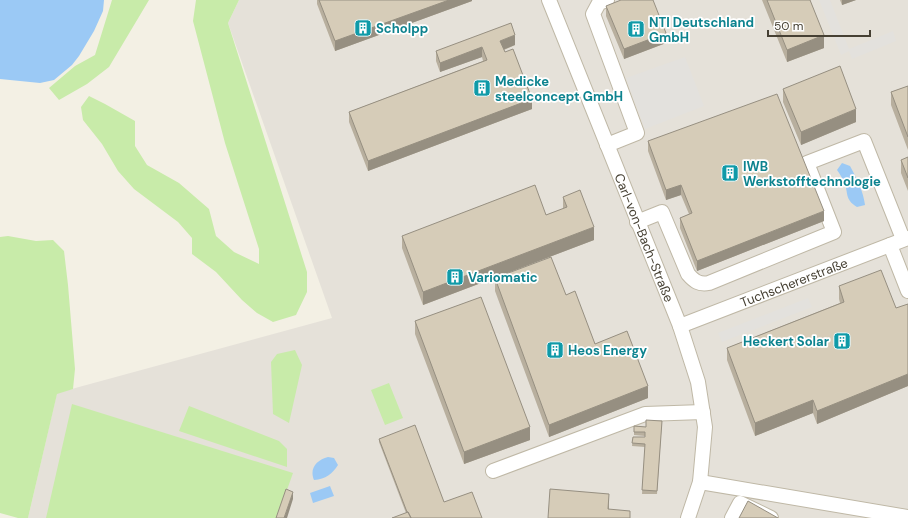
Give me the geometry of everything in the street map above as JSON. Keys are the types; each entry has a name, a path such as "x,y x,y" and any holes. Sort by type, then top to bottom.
{"street":[{"name":"Carl-von-Bach-Straße","path":"549,0 680,326 698,382 705,426 700,482 688,518"},
{"path":"607,0 599,3 593,14 637,133 607,145"},
{"path":"637,222 662,212 688,274 698,283 709,283 834,232 807,163 864,141 906,238"},
{"name":"Tuchschererstraße","path":"680,326 906,238"},
{"path":"890,245 908,291"},
{"path":"493,471 645,414 703,412"},
{"path":"700,482 866,514 908,517"},
{"path":"732,518 740,503 771,518"}],"shaded area":[{"path":"239,0 908,0 908,518 28,518 57,393 332,318 228,23"},
{"path":"819,0 830,0 849,49 893,31 896,41 852,59 849,51 841,55"},
{"path":"685,57 704,106 645,129 626,78"},
{"path":"808,298 812,307 722,342 718,333"}],"green space":[{"path":"112,0 149,0 109,67 87,84 59,100 49,88 75,66 95,55"},
{"path":"196,0 239,0 228,23 307,272 307,292 296,315 273,322 257,313 242,300 216,272 192,254 192,238 178,222 134,189 118,171 102,144 83,120 81,107 89,96 135,121 135,146 147,165 179,183 209,209 216,236 234,252 259,264 259,249 225,143 193,21"},
{"path":"8,236 36,241 53,240 64,251 75,369 73,389 57,394 28,518 18,518 0,513 0,237"},
{"path":"295,350 302,365 289,423 273,414 271,362 277,354"},
{"path":"389,383 403,418 385,425 371,390"},
{"path":"72,404 293,473 277,518 46,518"},
{"path":"189,406 279,441 287,449 287,467 179,431"}],"water":[{"path":"0,0 104,0 103,11 94,31 79,56 72,65 54,80 40,83 0,79"},
{"path":"842,163 850,166 861,189 865,205 857,207 848,198 844,182 837,170"},
{"path":"328,457 334,458 338,465 328,476 314,480 313,468 317,462"},
{"path":"330,486 334,496 313,503 310,493"}],"building":[{"name":"Scholpp","path":"319,0 449,0 335,41"},
{"name":"NTI Deutschland GmbH","path":"621,0 653,0 666,33 624,49 606,6"},
{"path":"767,0 810,0 824,35 787,50"},
{"name":"Medicke steelconcept GmbH","path":"511,23 515,35 500,41 505,52 513,49 532,99 368,161 349,112 487,60 482,47 440,63 436,51"},
{"path":"840,66 856,109 801,132 783,89"},
{"path":"908,86 908,137 891,92"},
{"name":"IWB Werkstofftechnologie","path":"777,94 824,211 697,261 680,218 692,213 681,185 666,190 648,141"},
{"path":"908,157 908,178 901,160"},
{"name":"Variomatic","path":"535,185 546,215 567,207 563,197 580,190 594,227 423,292 402,236"},
{"name":"Heos Energy","path":"551,257 566,295 575,291 595,344 627,331 648,386 549,425 495,278"},
{"name":"Heckert Solar","path":"881,270 896,308 908,304 908,374 817,411 813,400 755,423 727,348 844,302 839,286"},
{"path":"481,297 530,427 464,452 415,321"},
{"path":"646,420 662,421 657,491 642,490 645,444 632,443 633,437 645,437 645,432 634,432 634,426 646,427"},
{"path":"415,425 444,502 472,492 482,518 411,518 407,512 379,439"},
{"path":"286,489 293,492 284,518 276,518"},
{"path":"550,489 609,494 608,509 630,511 630,518 548,518"},
{"path":"748,501 778,518 739,518"},
{"path":"408,512 411,518 392,518"}],"place":[{"name":"Scholpp","path":"363,28"},
{"name":"NTI Deutschland GmbH","path":"636,29"},
{"name":"Medicke steelconcept GmbH","path":"482,88"},
{"name":"IWB Werkstofftechnologie","path":"730,173"},
{"name":"Variomatic","path":"455,277"},
{"name":"Heckert Solar","path":"842,341"},
{"name":"Heos Energy","path":"555,350"}]}
